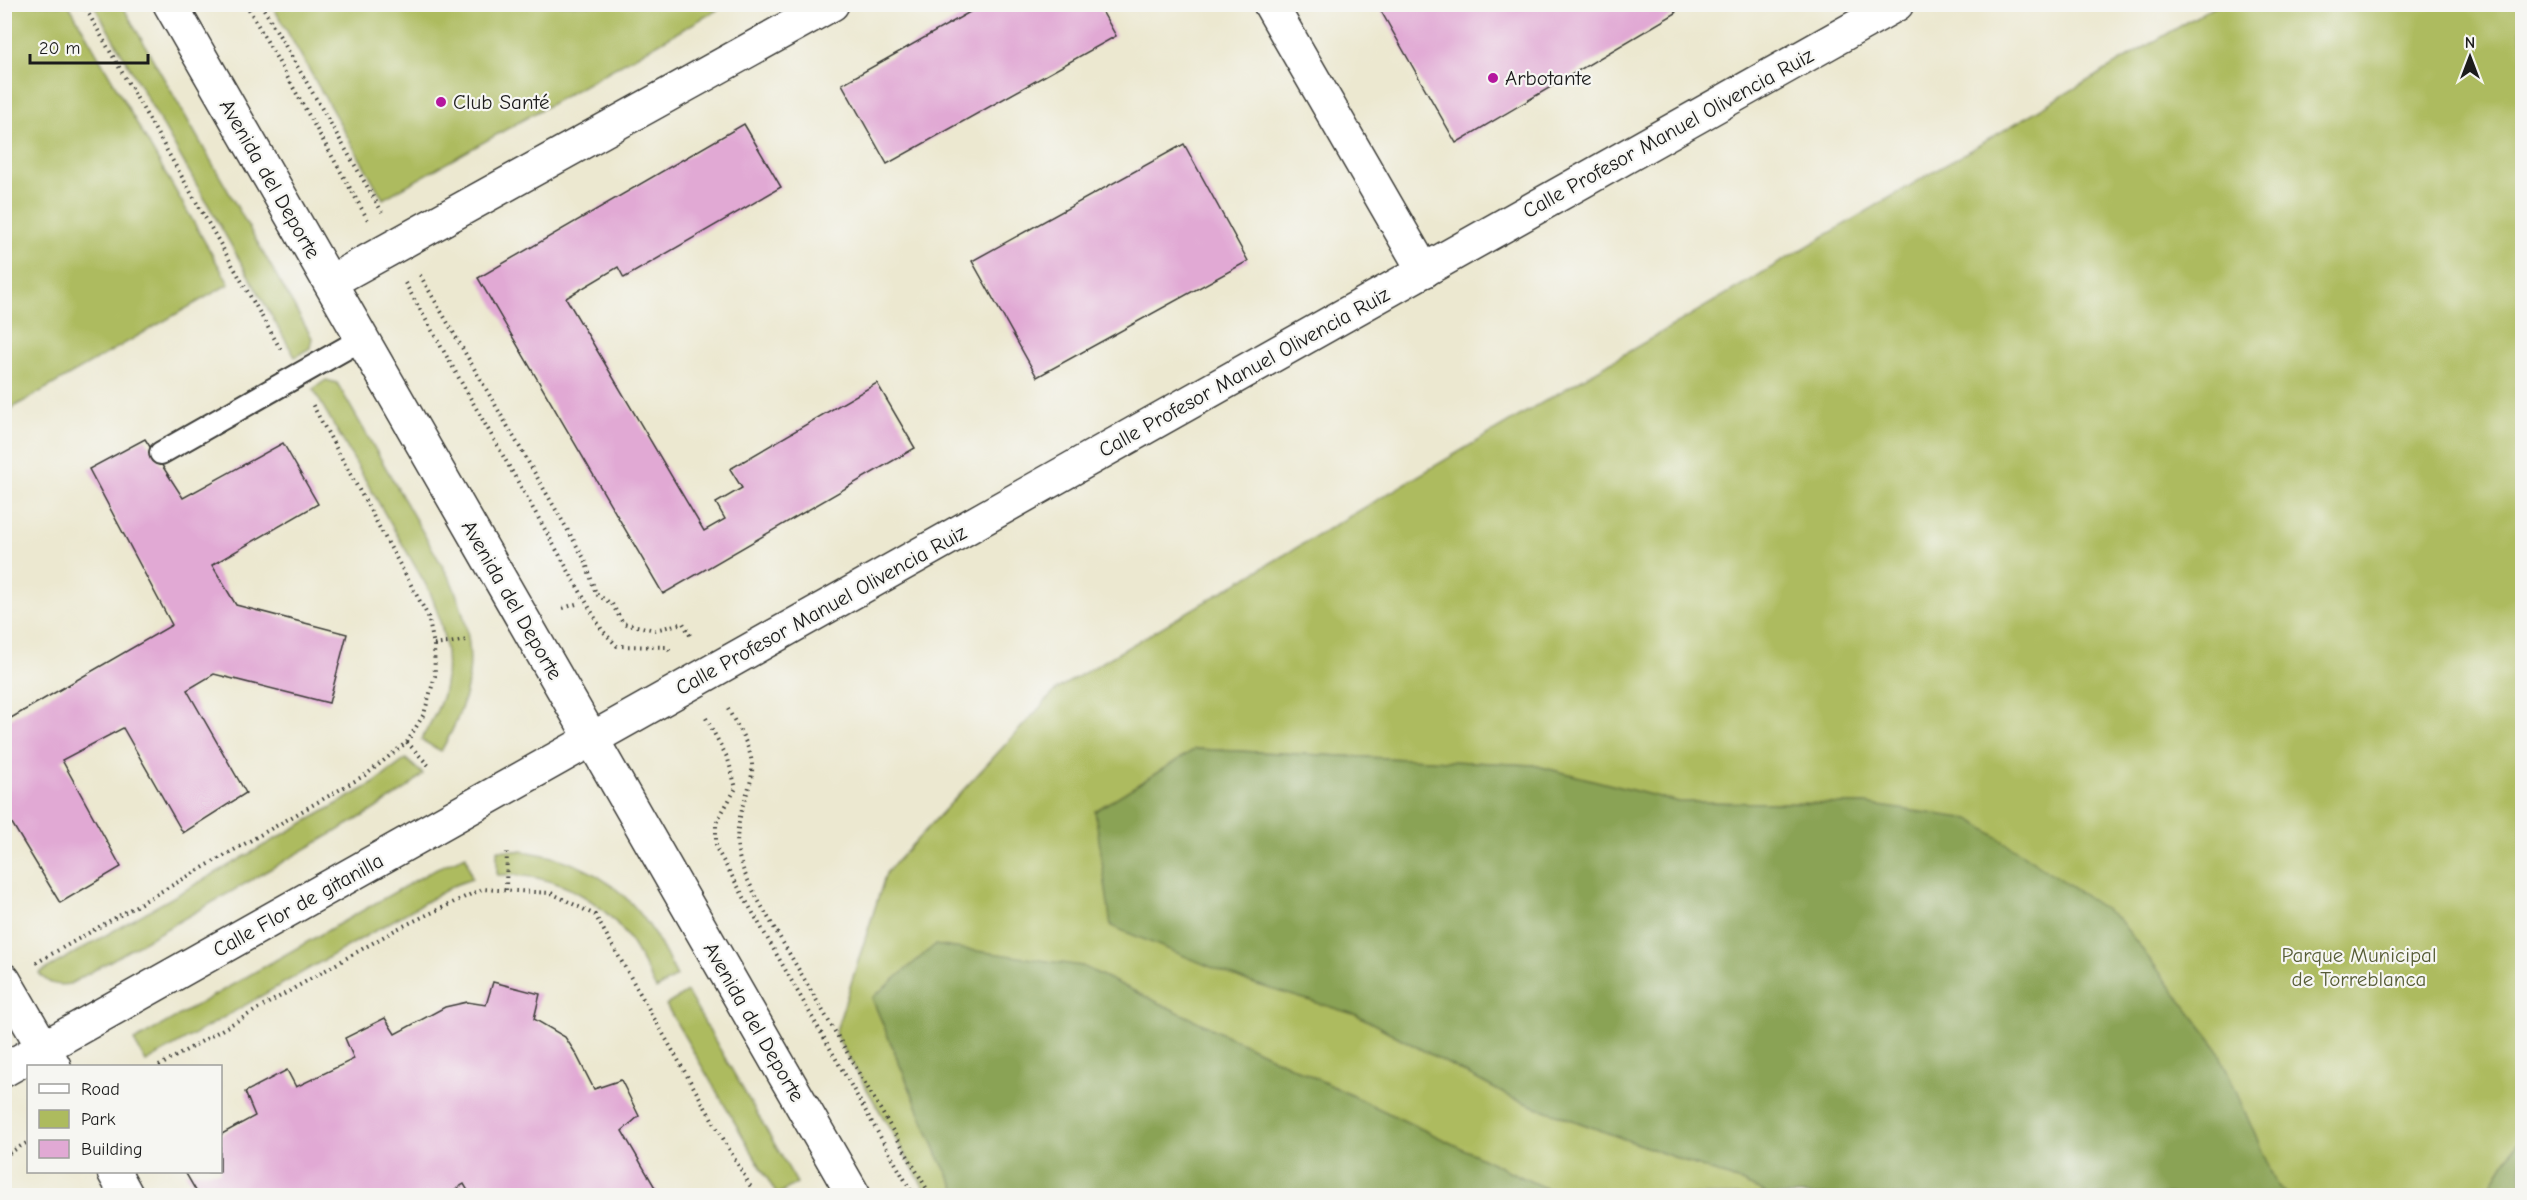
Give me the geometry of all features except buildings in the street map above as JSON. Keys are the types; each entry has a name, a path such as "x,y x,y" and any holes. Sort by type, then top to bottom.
{"street":[{"name":"Avenida del Deporte","path":"170,4 854,1196"},
{"path":"330,282 832,4"},
{"path":"1270,4 1424,271"},
{"name":"Calle Profesor Manuel Olivencia Ruiz","path":"592,740 1897,4"},
{"name":"Calle Flor de gitanilla","path":"4,1070 49,1057 592,740"},
{"path":"5,981 49,1057"},
{"path":"115,1173 128,1196"}],"lane":[{"path":"161,453 362,339"}],"path":[{"path":"5,981 367,774 407,742 424,714 435,676 434,645 428,616 413,585 83,4"},
{"path":"246,4 585,560 596,594 612,604 623,623 655,630 683,623 691,637"},
{"path":"261,4 368,189 394,247 602,630 617,646 667,646 671,653"},
{"path":"563,608 576,604"},
{"path":"434,645 469,640"},
{"path":"728,709 746,742 752,771 740,817 737,842 739,863 758,900 931,1196"},
{"path":"707,720 729,759 736,788 716,823 716,848 914,1196"},
{"path":"407,742 429,766"},
{"path":"506,890 507,850"},
{"path":"161,1065 398,929 482,889 551,893 595,915 756,1196"},
{"path":"4,1156 27,1143"}],"green space":[{"path":"5,4 69,5 229,284 5,412"},
{"path":"94,5 122,5 312,338 310,348 295,357"},
{"name":"Club Santé","path":"272,5 726,5 383,199"},
{"name":"Parque Municipal de Torreblanca","path":"2216,5 2522,5 2522,1135 2485,1195 2288,1195 1865,804 1679,802 1533,765 1195,749 1245,981 1357,1015 1512,1098 1737,1180 1769,1195 1559,1195 1082,966 872,998 938,1156 959,1195 928,1195 835,1034 886,873 1057,689"},
{"path":"326,380 337,383 451,581 460,604 466,626 470,668 461,709 441,751 421,740 439,706 446,681 445,642 439,617 430,592 313,389"},
{"path":"1195,749 1533,765 1679,802 1865,804 1970,819 2119,919 2216,1046 2277,1185 2288,1195 1769,1195 1737,1180 1512,1098 1357,1015 1245,981 1111,926 1095,811"},
{"path":"406,759 423,774 406,789 370,812 70,984 52,983 39,973 374,783"},
{"path":"497,850 540,854 560,859 598,876 615,888 645,920 677,976 656,989 627,936 601,908 570,889 553,882 516,875 497,875"},
{"path":"466,856 472,879 455,885 146,1062 134,1041 437,868"},
{"path":"935,945 1082,966 1559,1195 959,1195 938,1156 872,998"},
{"path":"687,992 797,1183 777,1195 666,1005"},
{"path":"2522,1135 2522,1195 2485,1195"}],"place":[{"name":"Arbotante","path":"1493,78"},
{"name":"Club Santé","path":"441,102"}]}
